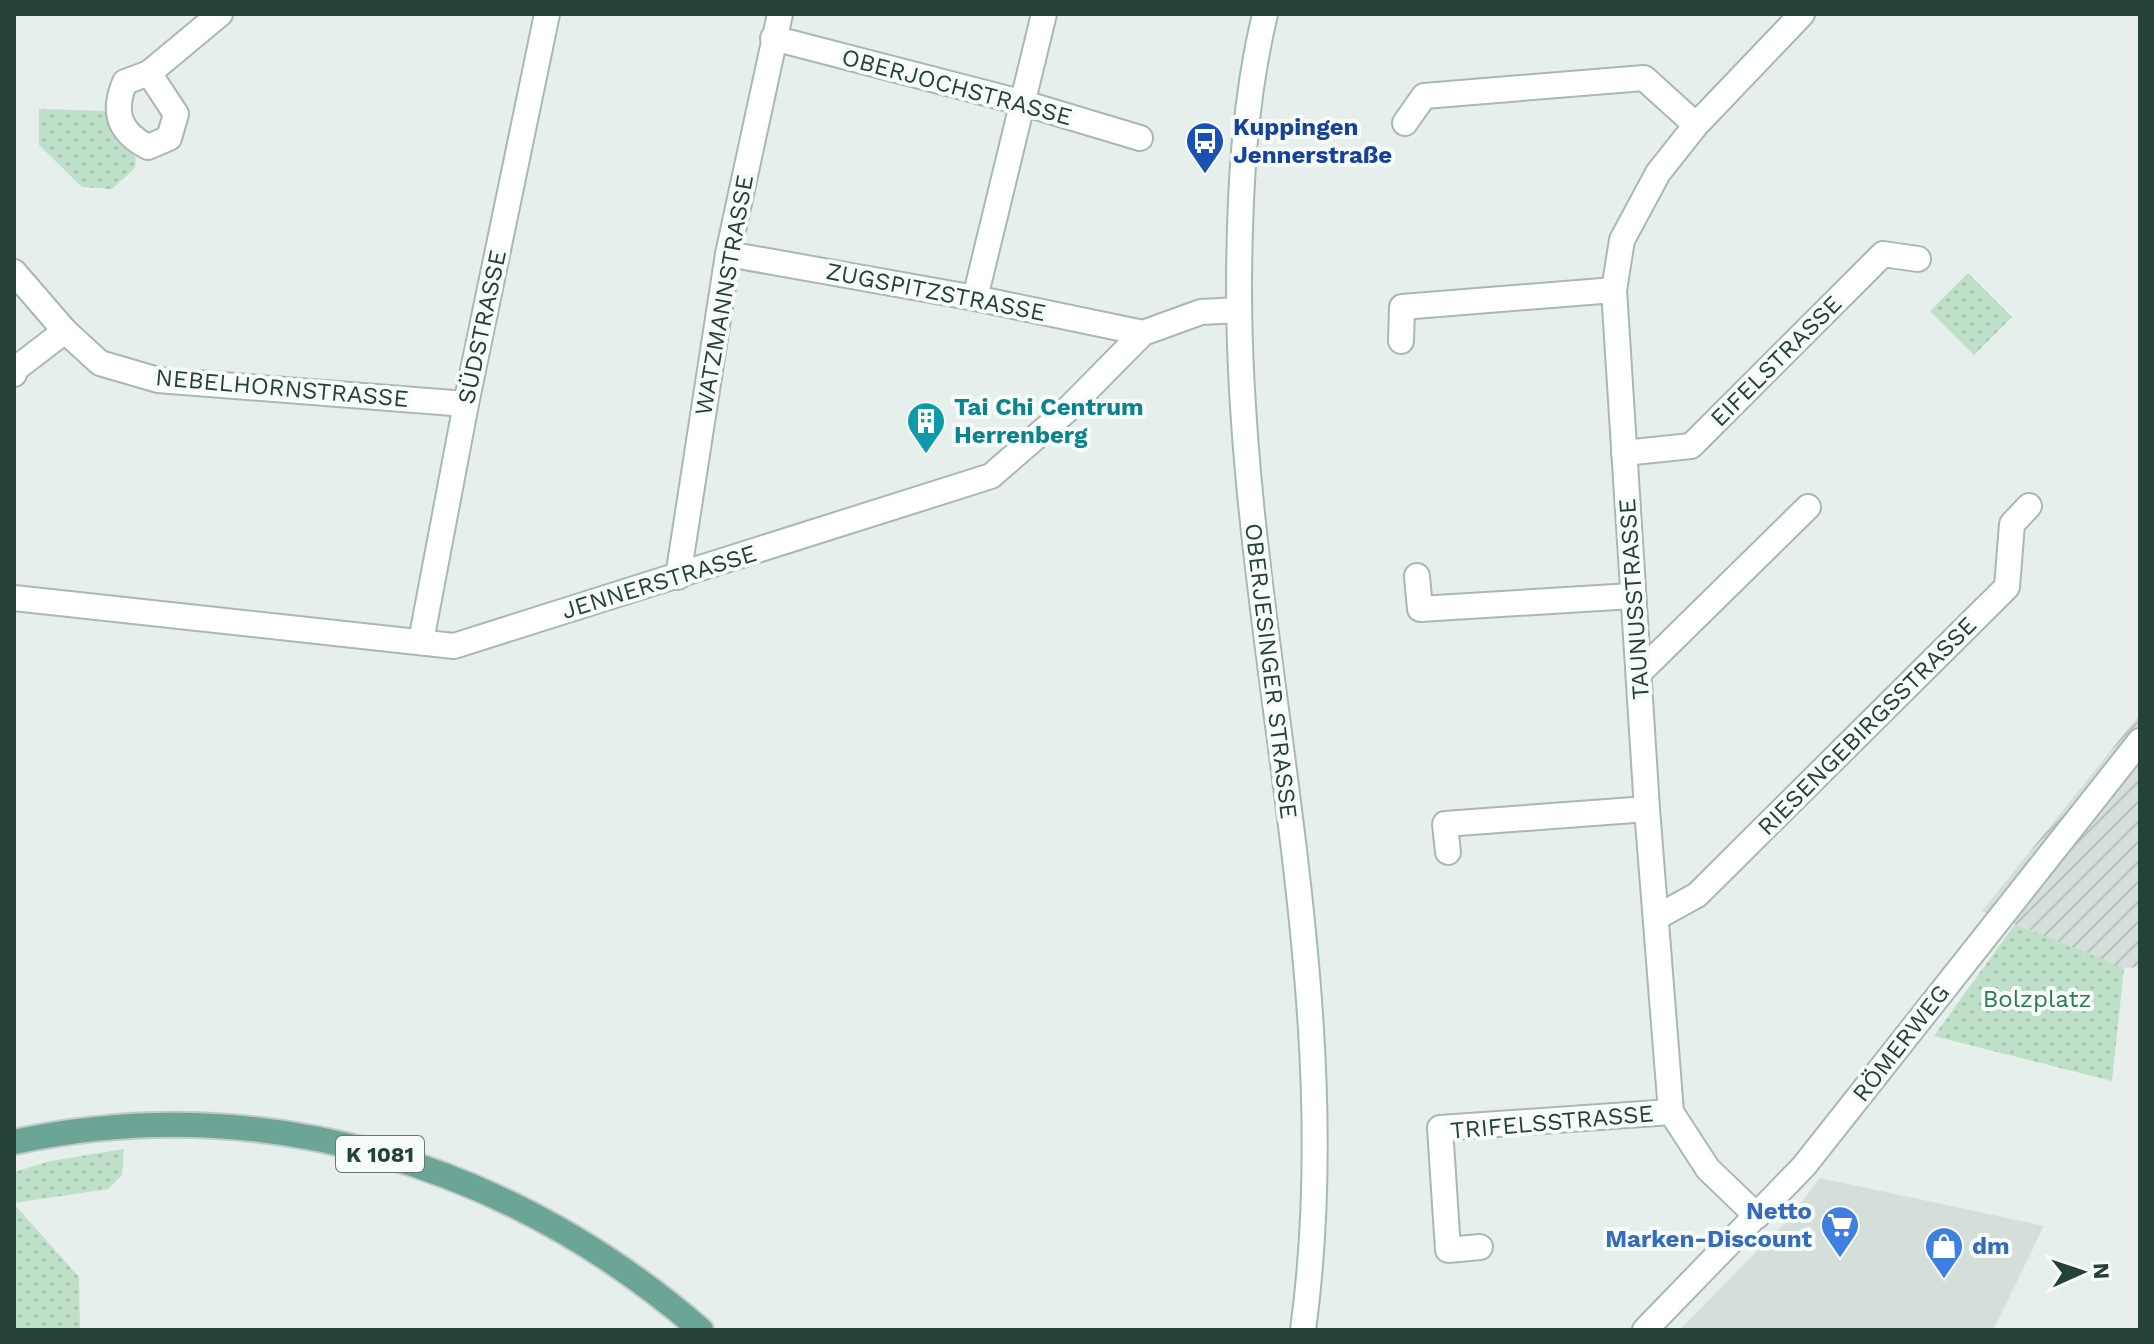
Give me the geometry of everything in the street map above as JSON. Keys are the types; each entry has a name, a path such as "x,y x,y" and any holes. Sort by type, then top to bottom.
{"main road":[{"name":"K 1081","path":"14,1142 90,1131 166,1126 246,1129 356,1147 441,1172 542,1218 611,1259 701,1330"}],"street":[{"path":"149,73 220,14"},
{"name":"SÜDSTRASSE","path":"421,641 466,404 547,14"},
{"name":"WATZMANNSTRASSE","path":"678,577 728,254 780,14"},
{"path":"975,298 1020,102 1044,14"},
{"name":"OBERJESINGER STRASSE","path":"1265,14 1252,71 1240,168 1239,310 1245,468 1290,814 1310,1045 1313,1215 1303,1330"},
{"name":"TAUNUSSTRASSE","path":"1757,1216 1708,1169 1671,1112 1632,596 1614,290 1622,240 1658,173 1696,125 1802,14"},
{"name":"OBERJOCHSTRASSE","path":"773,38 1020,102 1140,138"},
{"path":"1405,123 1424,96 1644,78 1696,125"},
{"name":"ZUGSPITZSTRASSE","path":"728,254 975,298 1143,333"},
{"name":"EIFELSTRASSE","path":"1624,453 1691,446 1883,254 1918,259"},
{"name":"NEBELHORNSTRASSE","path":"14,272 65,331 100,363 158,380 466,404"},
{"path":"1401,341 1402,307 1614,290"},
{"name":"JENNERSTRASSE","path":"14,598 454,646 991,476 1066,411 1143,333 1201,312 1239,310"},
{"path":"14,374 14,370 65,331"},
{"name":"RIESENGEBIRGSSTRASSE","path":"1657,917 1697,895 2007,587 2012,524 2029,506"},
{"path":"1639,673 1808,507"},
{"path":"1417,576 1420,609 1632,596"},
{"name":"RÖMERWEG","path":"1645,1330 1804,1166 2140,741"},
{"path":"1448,852 1445,824 1647,809"},
{"name":"TRIFELSSTRASSE","path":"1480,1247 1448,1250 1440,1128 1671,1112"}],"shaded area":[{"path":"2140,714 2140,967 2124,968 1982,911"},
{"path":"1820,1178 2044,1226 1993,1330 1679,1330 1786,1222"}],"green space":[{"path":"39,109 106,111 108,123 136,158 135,168 112,189 82,187 39,145"},
{"path":"1968,273 2012,317 1974,355 1930,311"},
{"name":"Bolzplatz","path":"2015,924 2124,968 2112,1081 1934,1036"},
{"path":"124,1149 122,1175 108,1189 14,1203 14,1172 51,1161"},
{"path":"14,1204 79,1277 80,1330 14,1330"}],"place":[{"name":"Kuppingen Jennerstraße","path":"1205,175"},
{"name":"Tai Chi Centrum Herrenberg","path":"926,455"},
{"name":"Netto Marken-Discount","path":"1840,1259"},
{"name":"dm","path":"1944,1280"}]}
